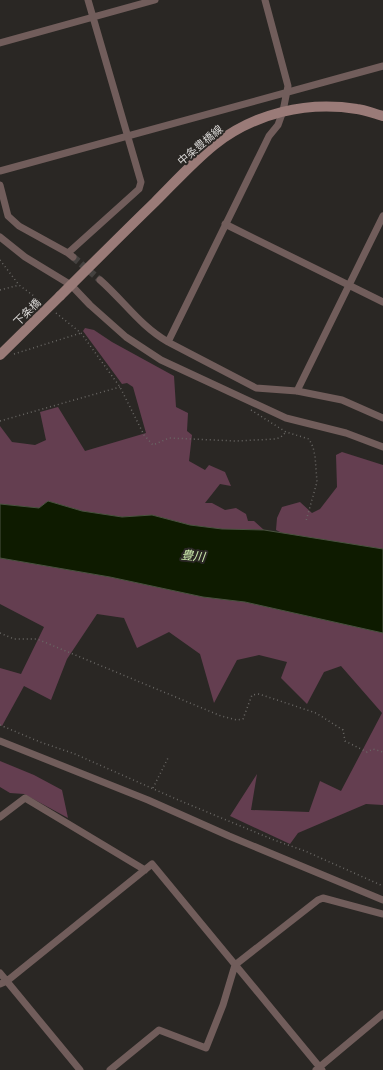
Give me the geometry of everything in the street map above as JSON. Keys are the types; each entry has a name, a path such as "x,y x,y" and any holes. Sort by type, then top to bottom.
{"main road":[{"name":"中条豊橋線","path":"71,285 188,169 214,145 236,131 258,120 283,111 306,107 331,106 358,109 383,116"},
{"name":"下条橋","path":"4,356 71,285"}],"street":[{"path":"0,185 8,216 19,226 71,255 139,189 140,182 88,0"},
{"path":"0,43 146,1 155,0"},
{"path":"168,342 269,136 278,125 283,111 288,86 264,0"},
{"path":"0,171 383,66"},
{"path":"297,391 383,216"},
{"path":"225,224 383,302"},
{"path":"0,237 25,257 71,285 90,305 126,337 161,360 239,398 286,418 346,433 383,447"},
{"path":"100,280 135,317 159,337 256,388 297,391 342,400 383,418"},
{"path":"0,741 148,800 236,839 383,900"},
{"path":"0,817 25,798 145,870"},
{"path":"3,982 152,864 319,1069 383,1014"},
{"path":"110,1070 159,1030 206,1048 235,965 318,900 323,898 383,914"},
{"path":"0,973 3,982 80,1070"}],"path":[{"path":"0,260 19,285 43,304"},
{"path":"0,290 19,285"},
{"path":"55,313 81,334 120,387 144,435 153,445 169,438 236,441 276,438 281,437 286,432"},
{"path":"4,356 81,334"},
{"path":"0,421 120,387"},
{"path":"239,398 246,407 286,432 309,439 314,447 317,482 306,521"},
{"path":"0,633 14,639 37,639 221,716 237,720 243,719 252,696 259,694 316,713 343,730 345,741 367,752 373,749 383,752"},
{"path":"0,725 40,742 75,754 274,840 305,851 383,886"},
{"path":"152,788 169,756"}],"shaded area":[{"path":"85,328 94,330 112,342 174,376 176,407 188,413 187,431 192,435 189,461 205,470 209,465 225,472 231,486 220,484 205,503 212,503 225,510 236,508 246,514 248,521 254,521 264,530 222,529 190,525 152,515 122,517 82,511 48,501 39,508 0,504 0,426 12,442 35,445 46,440 40,412 58,407 85,451 146,433 133,387 127,383 122,384 83,331"},
{"path":"342,452 383,465 383,549 284,534 276,530 277,518 282,507 300,502 312,513 320,509 337,487 336,455"},
{"path":"0,558 110,577 203,597 245,602 383,633 383,805 366,804 298,833 290,844 230,816 257,774 251,810 309,812 320,781 341,791 382,713 341,666 324,672 307,704 281,678 287,662 259,655 237,660 214,703 200,654 169,632 137,648 124,618 97,614 67,659 51,700 24,686 2,726 0,725 0,668 21,674 44,627 0,604"},
{"path":"0,761 34,775 62,790 68,818 24,794 10,793 0,787"}],"water":[{"name":"豊川","path":"48,501 82,511 122,517 152,515 190,525 222,529 264,530 383,549 383,633 245,602 203,597 110,577 0,558 0,504 39,508"}],"tunnel":[{"path":"73,257 100,280"}]}
